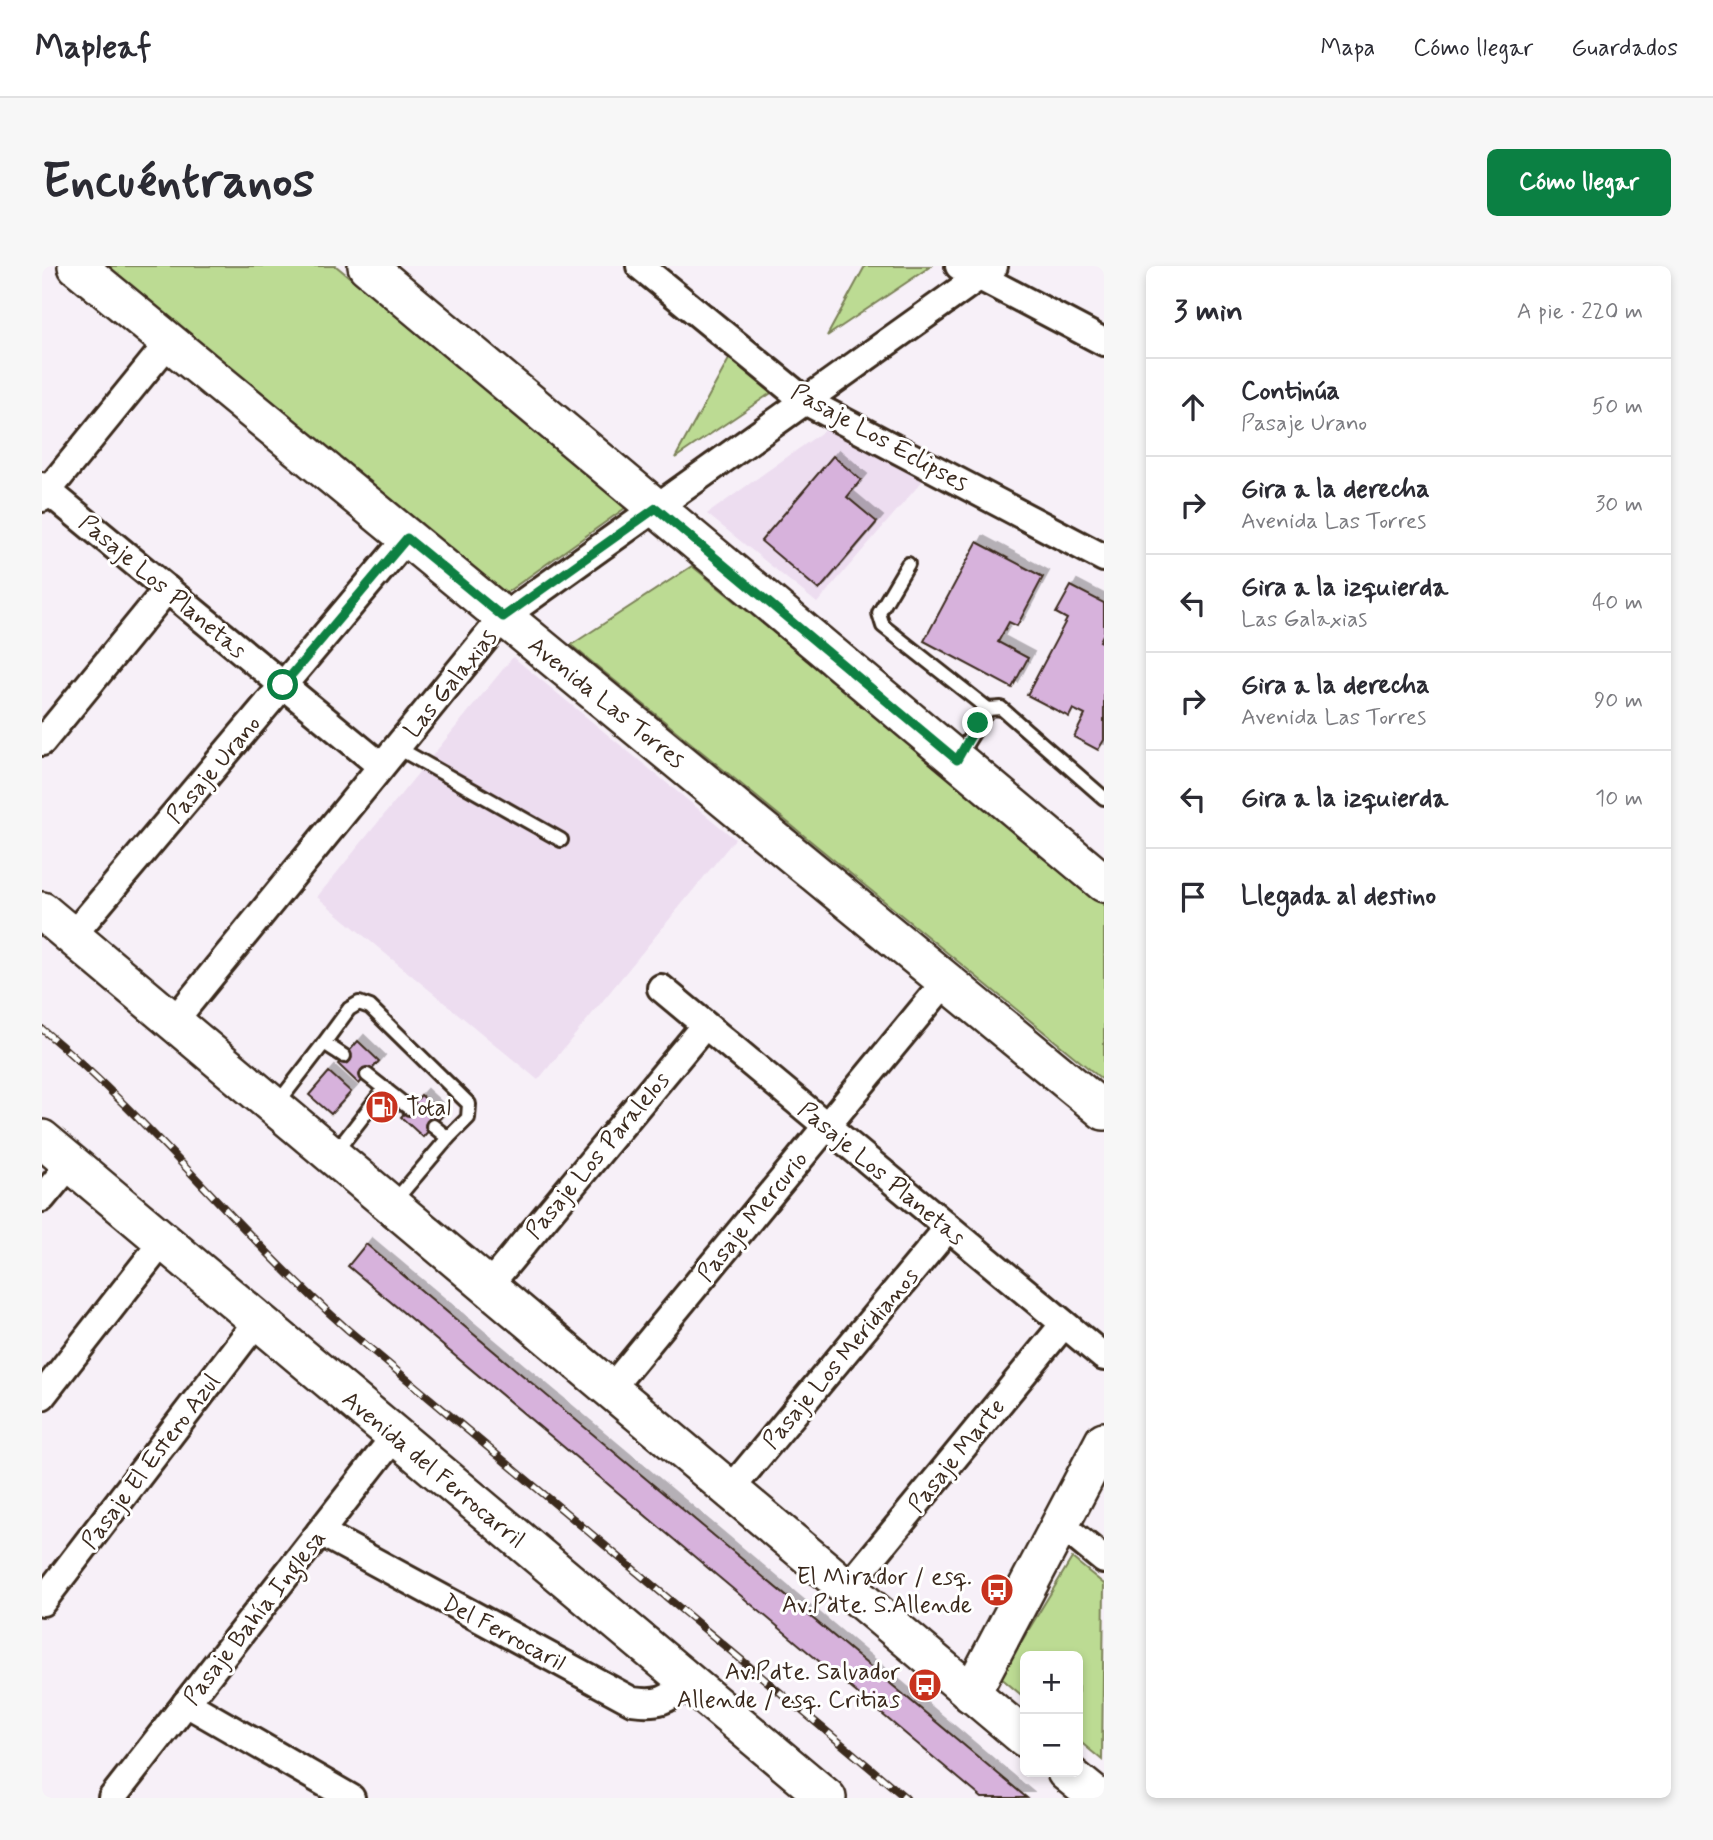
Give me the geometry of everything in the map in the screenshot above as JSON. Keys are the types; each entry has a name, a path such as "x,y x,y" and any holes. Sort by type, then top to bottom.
{"street":[{"name":"Avenida Las Torres","path":"77,266 1104,1111"},
{"name":"Pasaje Los Eclipses","path":"640,266 805,401 1104,558"},
{"path":"374,269 1104,883"},
{"path":"977,270 1104,342"},
{"name":"Las Galaxias","path":"174,1021 503,617 805,401 977,270"},
{"path":"44,491 169,342"},
{"name":"Pasaje Los Planetas","path":"44,491 283,685 389,757"},
{"name":"Pasaje Urano","path":"72,936 407,538"},
{"path":"42,742 167,589"},
{"path":"42,911 490,1284 1020,1734"},
{"name":"Pasaje Mercurio","path":"612,1387 946,981"},
{"name":"Pasaje Los Planetas","path":"661,988 1104,1357"},
{"name":"Pasaje Los Paralelos","path":"490,1284 705,1025"},
{"name":"Avenida del Ferrocarril","path":"42,1139 827,1798"},
{"path":"42,1198 71,1163"},
{"name":"Pasaje Los Meridianos","path":"731,1489 948,1228"},
{"path":"42,1396 163,1241"},
{"name":"Pasaje El Estero Azul","path":"42,1602 258,1320"},
{"name":"Pasaje Marte","path":"848,1587 1064,1324"},
{"name":"Pasaje Bahía Inglesa","path":"112,1798 395,1436"},
{"path":"971,1694 1104,1441"},
{"path":"1060,1524 1104,1560"},
{"name":"Del Ferrocaril","path":"320,1532 632,1701 654,1704 663,1702 690,1683"},
{"path":"186,1703 351,1798"},
{"path":"1072,1777 1098,1798"}],"lane":[{"path":"908,564 879,613 883,626 988,709 1001,708 1104,798"},
{"path":"957,760 988,709"},
{"path":"389,757 561,840"},
{"path":"276,1106 349,1009 359,1003 370,1007 469,1104 468,1118 393,1204"},
{"path":"324,1042 344,1056"},
{"path":"367,1075 410,1108"},
{"path":"334,1154 385,1088"},
{"path":"433,1126 448,1139"}],"shaded area":[{"path":"828,428 925,478 817,603 707,514"},
{"path":"513,657 735,839 538,1080 317,897"}],"green space":[{"path":"104,266 336,266 628,506 503,595"},
{"path":"865,266 931,266 827,336"},
{"path":"729,359 780,387 675,458"},
{"path":"692,566 1104,902 1104,1081 571,645"},
{"path":"1072,1558 1104,1584 1102,1760 1083,1744 1083,1651 1020,1651 1020,1694 1000,1677"}],"building":[{"path":"833,456 861,480 847,497 877,522 819,590 761,541"},
{"path":"977,542 1043,577 1017,626 1009,622 998,642 1028,658 1012,688 924,641"},
{"path":"1071,586 1104,603 1104,633 1100,641 1104,643 1104,740 1098,750 1074,737 1085,715 1073,709 1069,717 1027,695 1067,619 1056,613"},
{"path":"358,1041 379,1061 359,1084 338,1064"},
{"path":"329,1072 351,1092 331,1114 309,1095"},
{"path":"421,1095 443,1115 423,1137 401,1117"},
{"path":"366,1244 1027,1798 982,1798 348,1266"}],"railway":[{"path":"42,1029 121,1101 270,1255 347,1329 906,1798"}],"place":[{"name":"Total","path":"382,1107"},
{"name":"El Mirador / esq. Av.Pdte. S.Allende","path":"997,1590"},
{"name":"Av.Pdte. Salvador Allende / esq. Critias","path":"925,1685"}],"route":[{"path":"283,685 407,538 503,617 656,508 957,760 978,723"}]}
